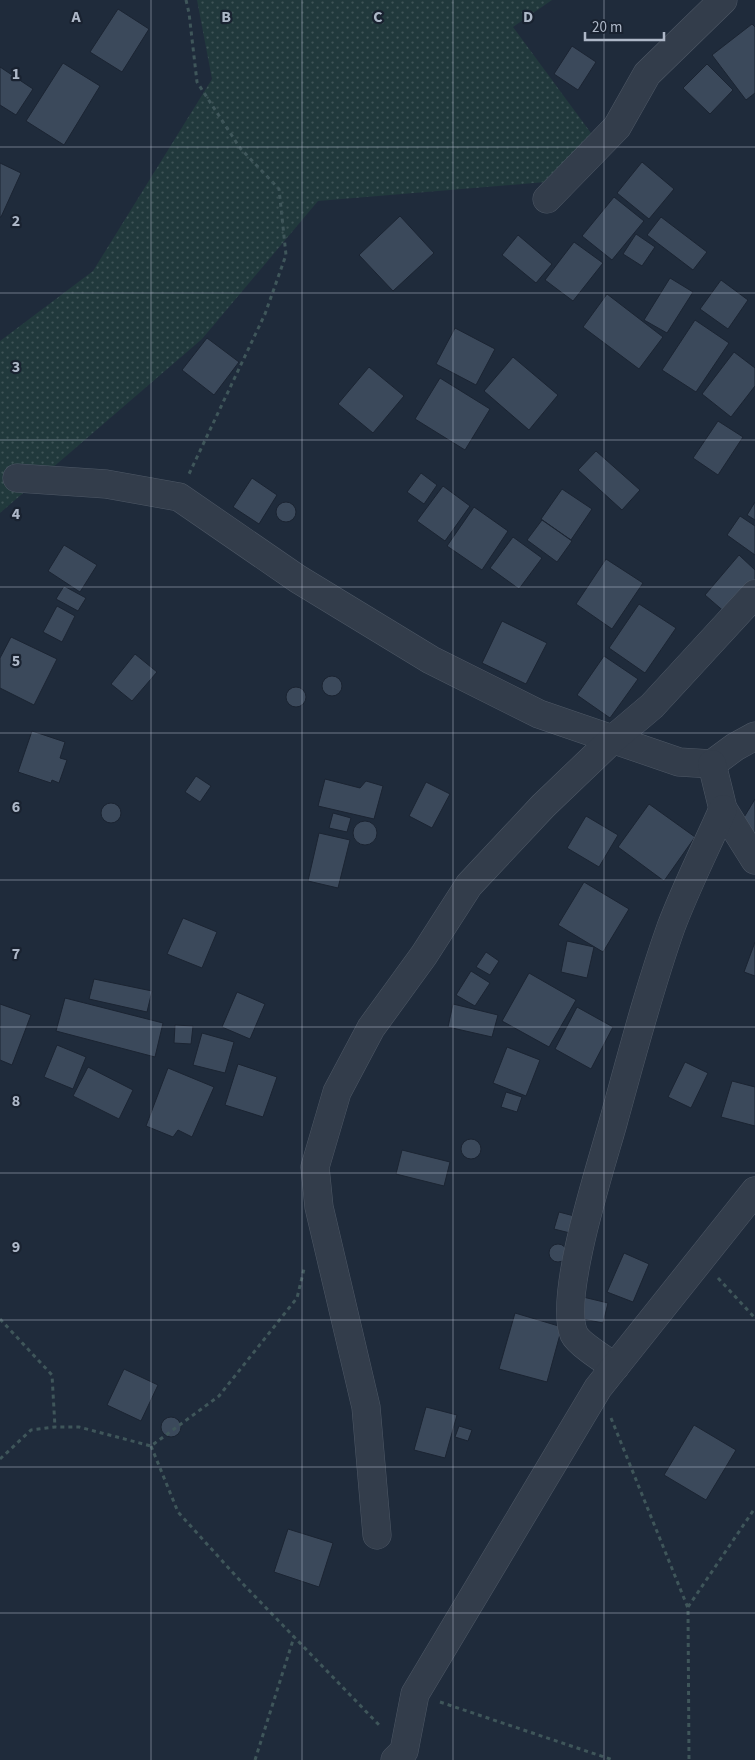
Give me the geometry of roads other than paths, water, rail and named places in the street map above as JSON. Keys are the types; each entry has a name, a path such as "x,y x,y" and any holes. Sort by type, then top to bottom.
{"street":[{"path":"547,199 617,127 647,74 723,0"},
{"path":"17,478 106,484 179,497 298,579 431,660 539,714 678,762 712,764 735,747 755,736"},
{"path":"377,1535 366,1407 318,1199 316,1167 337,1092 371,1028 424,955 469,885 543,806 613,739 652,706 755,594"},
{"path":"712,764 723,809 755,860"},
{"path":"615,1366 574,1336 570,1316 573,1284 586,1218 646,1005 672,926 723,809"},
{"path":"400,1755 414,1694 598,1388 755,1191"}]}
